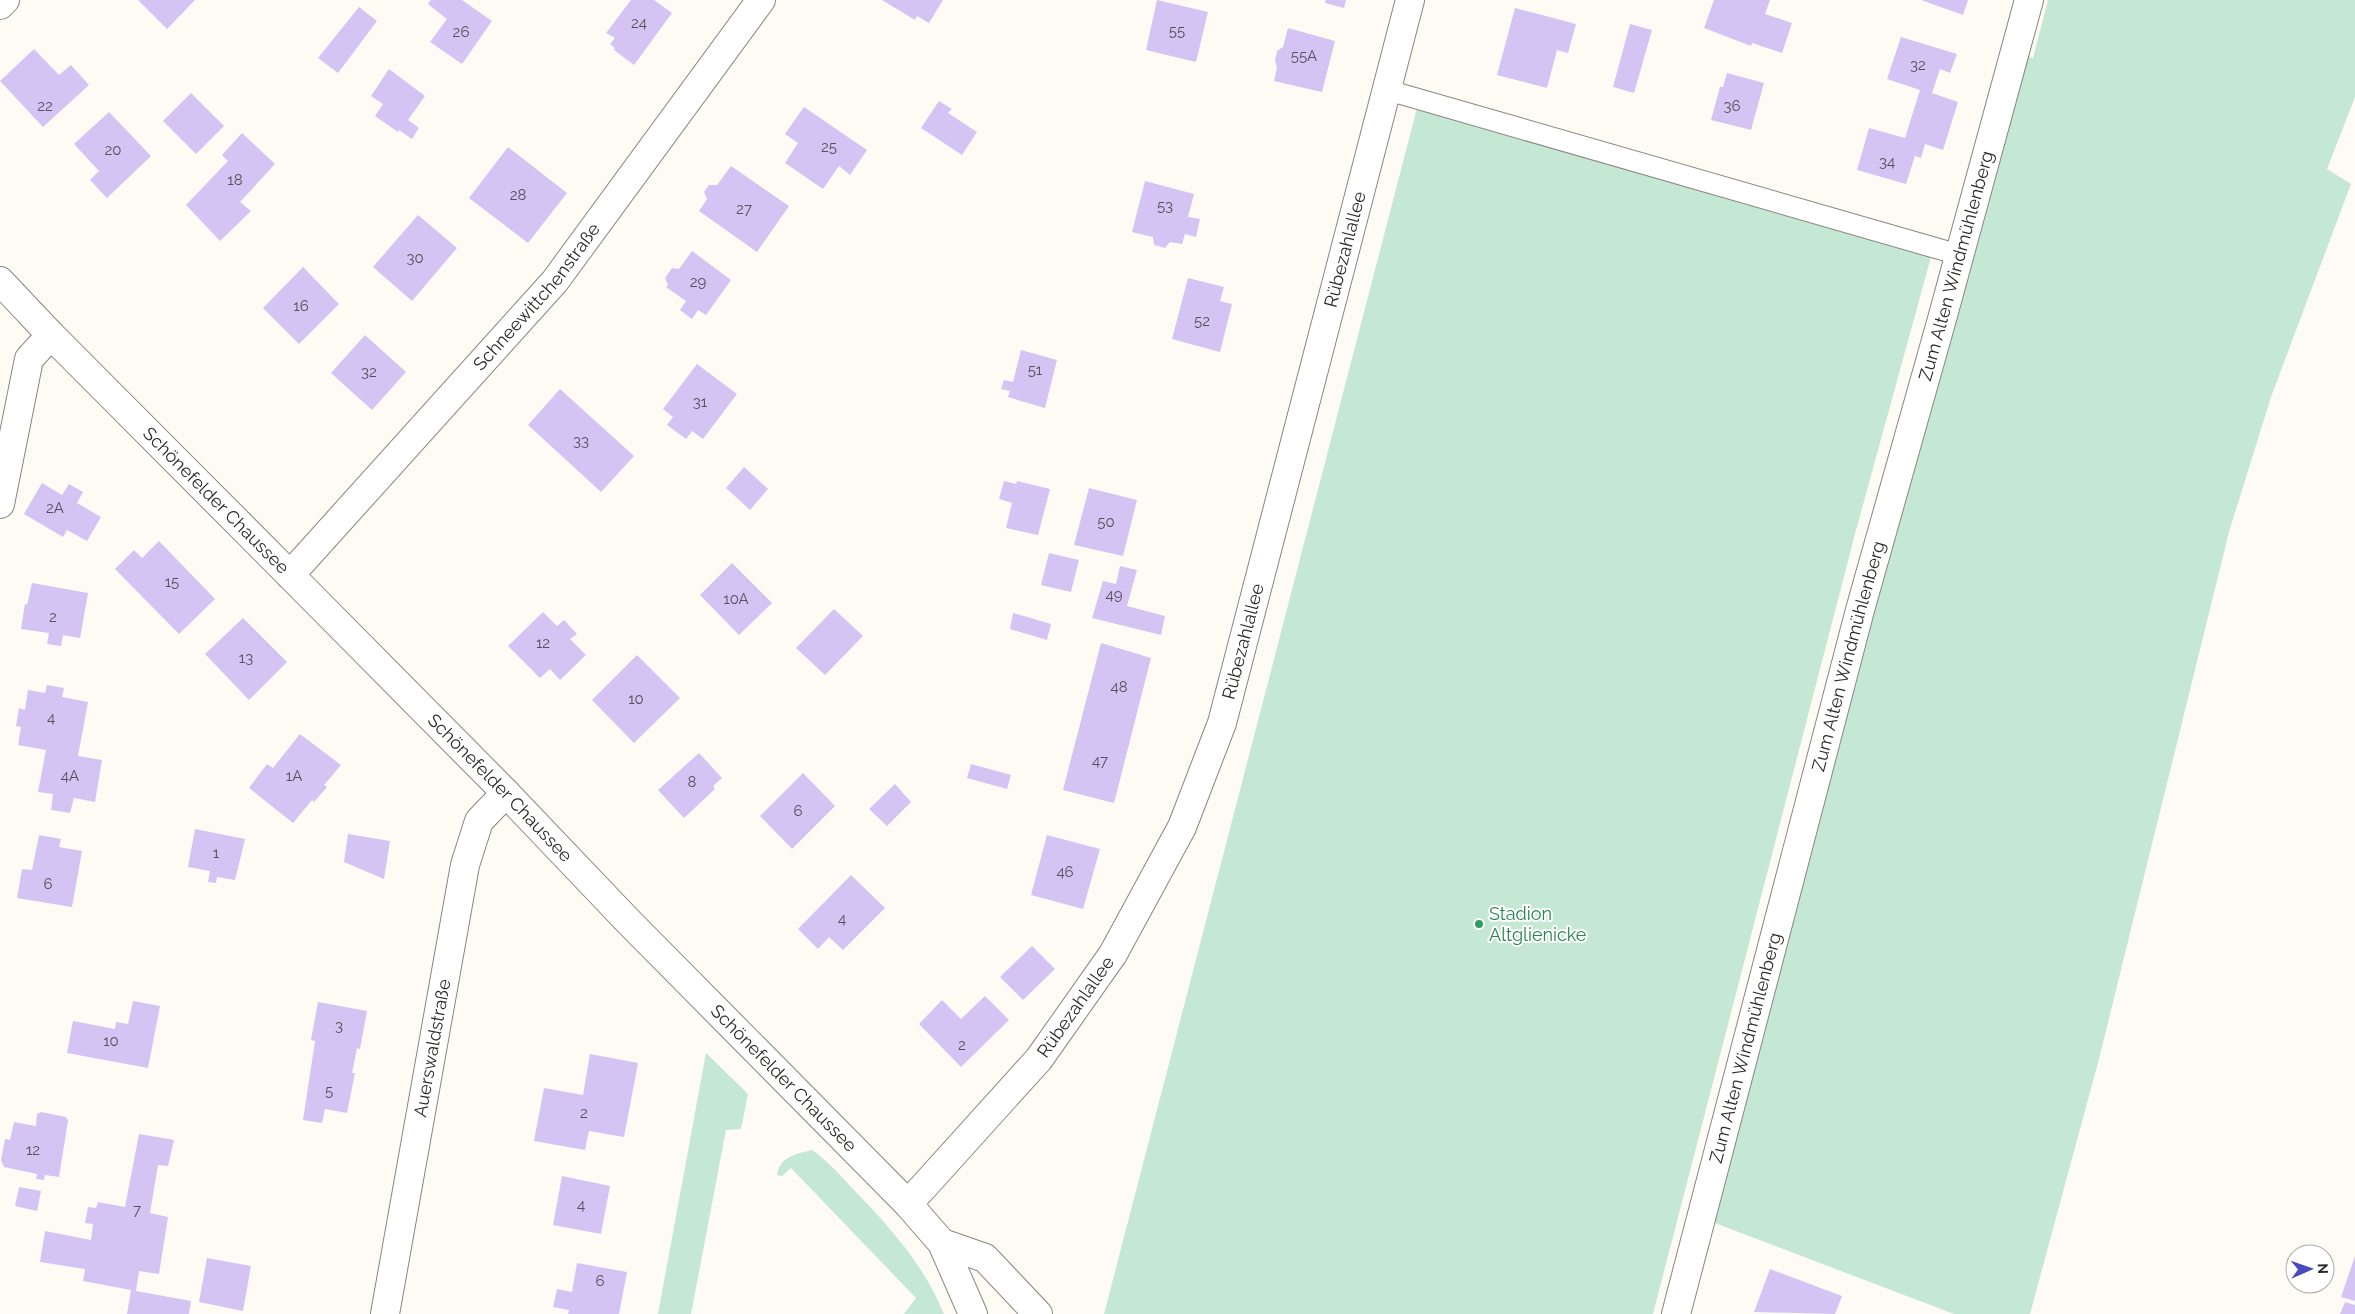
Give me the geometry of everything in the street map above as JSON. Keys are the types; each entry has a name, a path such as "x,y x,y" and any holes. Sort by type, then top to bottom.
{"street":[{"path":"0,5 5,0"},
{"name":"Schneewittchenstraße","path":"290,575 555,281 761,0"},
{"name":"Rübezahlallee","path":"908,1204 1039,1059 1113,954 1182,827 1222,723 1410,0"},
{"name":"Zum Alten Windmühlenberg","path":"1676,1314 1860,610 1960,255 2029,0"},
{"name":"Schönefelder Chaussee","path":"0,281 51,335 506,793 620,914 908,1204 942,1243 973,1314"},
{"path":"0,504 29,359 51,335"},
{"name":"Auerswaldstraße","path":"385,1314 465,865 479,821 506,793"},
{"path":"942,1243 985,1258 1038,1314"}],"lane":[{"path":"1386,90 1960,255"}],"green space":[{"path":"2048,0 2355,0 2355,97 2327,169 2351,184 2271,397 2229,532 2099,1059 2030,1314 1954,1314 1712,1222 1808,846 2022,55 2033,58"},
{"name":"Stadion Altglienicke","path":"1417,108 1931,257 1855,534 1653,1314 1104,1314"},
{"path":"706,1053 748,1094 741,1129 726,1130 691,1314 658,1314"},
{"path":"812,1150 834,1169 893,1233 927,1279 944,1314 904,1314 916,1298 791,1168 782,1176 777,1175 781,1164 785,1160"}],"building":[{"path":"138,0 195,0 167,29"},
{"path":"431,0 462,0 492,21 462,64 430,42 447,19 428,4"},
{"path":"631,0 654,0 672,13 634,65 614,50 615,48 610,44 615,38 606,33"},
{"path":"882,0 943,0 929,23 917,16 915,20"},
{"path":"1157,0 1208,12 1196,62 1146,50"},
{"path":"1326,0 1346,0 1344,8 1325,3"},
{"path":"1714,0 1770,0 1765,14 1792,23 1782,53 1752,43 1751,46 1704,28"},
{"path":"1921,0 1968,0 1963,15"},
{"path":"359,7 377,21 338,73 318,58"},
{"path":"1515,8 1576,24 1568,53 1557,50 1547,88 1497,75"},
{"path":"1630,24 1652,30 1634,93 1613,87"},
{"path":"1288,28 1335,41 1322,92 1274,81 1277,68 1275,61 1277,51 1283,47"},
{"path":"1901,37 1957,54 1950,73 1940,69 1932,93 1958,102 1943,150 1925,144 1921,158 1915,156 1906,184 1857,170 1869,128 1905,138 1920,90 1887,79"},
{"path":"34,49 59,75 71,65 89,85 43,127 0,81"},
{"path":"389,69 425,96 408,120 419,128 412,139 375,116 383,104 371,96"},
{"path":"1727,73 1764,83 1751,130 1711,120 1720,87 1723,87"},
{"path":"191,93 224,126 196,154 163,121"},
{"path":"939,101 952,109 948,113 977,132 962,155 921,128"},
{"path":"804,107 867,150 850,175 839,166 823,189 785,163 798,143 785,134"},
{"path":"109,112 151,156 107,198 90,180 99,171 74,144"},
{"path":"242,133 275,164 240,202 251,211 220,241 186,205 228,161 222,155"},
{"path":"508,147 567,193 528,243 469,198"},
{"path":"731,166 789,206 757,252 699,211 707,199 704,192 709,185 717,185"},
{"path":"1145,181 1194,194 1188,217 1200,219 1196,237 1185,234 1182,244 1170,242 1165,248 1154,245 1153,237 1132,232"},
{"path":"418,215 457,248 412,301 373,267"},
{"path":"692,251 731,280 706,315 698,310 692,319 680,310 686,301 666,287 668,285 665,278 672,268 679,269"},
{"path":"303,267 339,304 299,344 263,308"},
{"path":"1188,278 1224,287 1220,301 1232,304 1220,352 1172,339"},
{"path":"365,335 406,372 372,410 331,373"},
{"path":"1021,350 1057,360 1045,408 1008,397 1010,391 1001,389 1004,380 1013,382"},
{"path":"697,364 737,394 703,439 692,431 686,439 667,425 673,417 663,409"},
{"path":"560,389 634,456 601,492 528,425"},
{"path":"744,467 768,489 750,510 726,488"},
{"path":"1004,481 1016,484 1017,481 1050,489 1038,535 1006,528 1012,503 999,499"},
{"path":"42,483 62,495 69,484 83,492 77,503 101,517 87,541 67,530 63,537 24,514"},
{"path":"1089,488 1137,500 1123,556 1074,545"},
{"path":"159,541 215,599 179,634 115,569 134,550 142,558"},
{"path":"1049,553 1079,560 1071,592 1041,585"},
{"path":"732,563 772,603 739,635 700,595"},
{"path":"1120,566 1137,570 1127,606 1165,616 1161,635 1092,618 1103,581 1116,584"},
{"path":"32,583 88,593 80,638 63,635 61,646 47,644 49,633 21,629 25,604 27,605"},
{"path":"834,609 863,636 825,675 796,648"},
{"path":"543,612 557,626 564,620 577,634 570,639 586,655 560,680 550,669 540,678 508,646"},
{"path":"1013,613 1051,624 1047,640 1010,629"},
{"path":"243,618 287,662 249,700 205,654"},
{"path":"1101,643 1151,658 1114,803 1063,790"},
{"path":"637,655 680,698 634,743 592,700"},
{"path":"47,685 64,688 62,697 88,702 78,756 102,760 95,802 74,798 70,813 51,810 53,794 38,792 46,750 18,745 21,727 16,726 19,708 25,710 28,690 45,693"},
{"path":"300,734 341,765 324,785 327,787 314,802 312,800 293,823 249,788 267,764 273,768"},
{"path":"699,753 722,778 713,786 715,789 684,818 658,790"},
{"path":"971,764 1011,775 1007,789 967,778"},
{"path":"803,773 835,806 792,849 760,816"},
{"path":"895,784 911,802 887,826 869,809"},
{"path":"195,829 245,839 235,880 217,877 216,883 208,882 210,871 188,867"},
{"path":"348,834 390,841 384,879 344,862"},
{"path":"39,835 61,839 59,847 82,851 72,907 17,898 22,869 32,870"},
{"path":"1047,835 1100,849 1083,909 1031,895"},
{"path":"851,875 885,908 843,950 829,937 818,949 798,929"},
{"path":"1032,946 1055,969 1023,1000 1000,977"},
{"path":"985,996 1009,1020 961,1067 919,1024 942,1000 961,1019"},
{"path":"133,1001 160,1006 148,1068 67,1053 73,1021 115,1029 116,1022 128,1024"},
{"path":"318,1002 367,1011 360,1049 357,1048 352,1073 355,1073 347,1113 325,1109 322,1123 303,1120 315,1041 311,1040"},
{"path":"590,1054 638,1063 624,1137 589,1131 585,1150 534,1141 544,1088 583,1095"},
{"path":"41,1112 66,1117 68,1121 59,1177 45,1175 44,1180 36,1179 37,1174 4,1167 1,1160 5,1139 10,1140 14,1122 36,1126 37,1114"},
{"path":"139,1134 174,1140 168,1166 158,1165 150,1213 168,1217 159,1274 139,1271 136,1291 191,1301 189,1314 127,1314 131,1290 83,1281 85,1269 40,1262 45,1231 91,1240 93,1224 85,1223 88,1207 96,1208 98,1202 125,1207"},
{"path":"562,1176 610,1186 601,1234 553,1225"},
{"path":"19,1187 41,1191 37,1211 15,1206"},
{"path":"2355,1256 2355,1301 2341,1297"},
{"path":"207,1258 251,1266 243,1311 199,1302"},
{"path":"577,1263 627,1272 619,1314 568,1314 569,1310 553,1307 557,1289 572,1292"},
{"path":"1770,1269 1842,1296 1835,1314 1754,1312"},
{"path":"2345,1302 2355,1305 2355,1314 2340,1314"}],"place":[{"name":"Stadion Altglienicke","path":"1479,924"}]}
